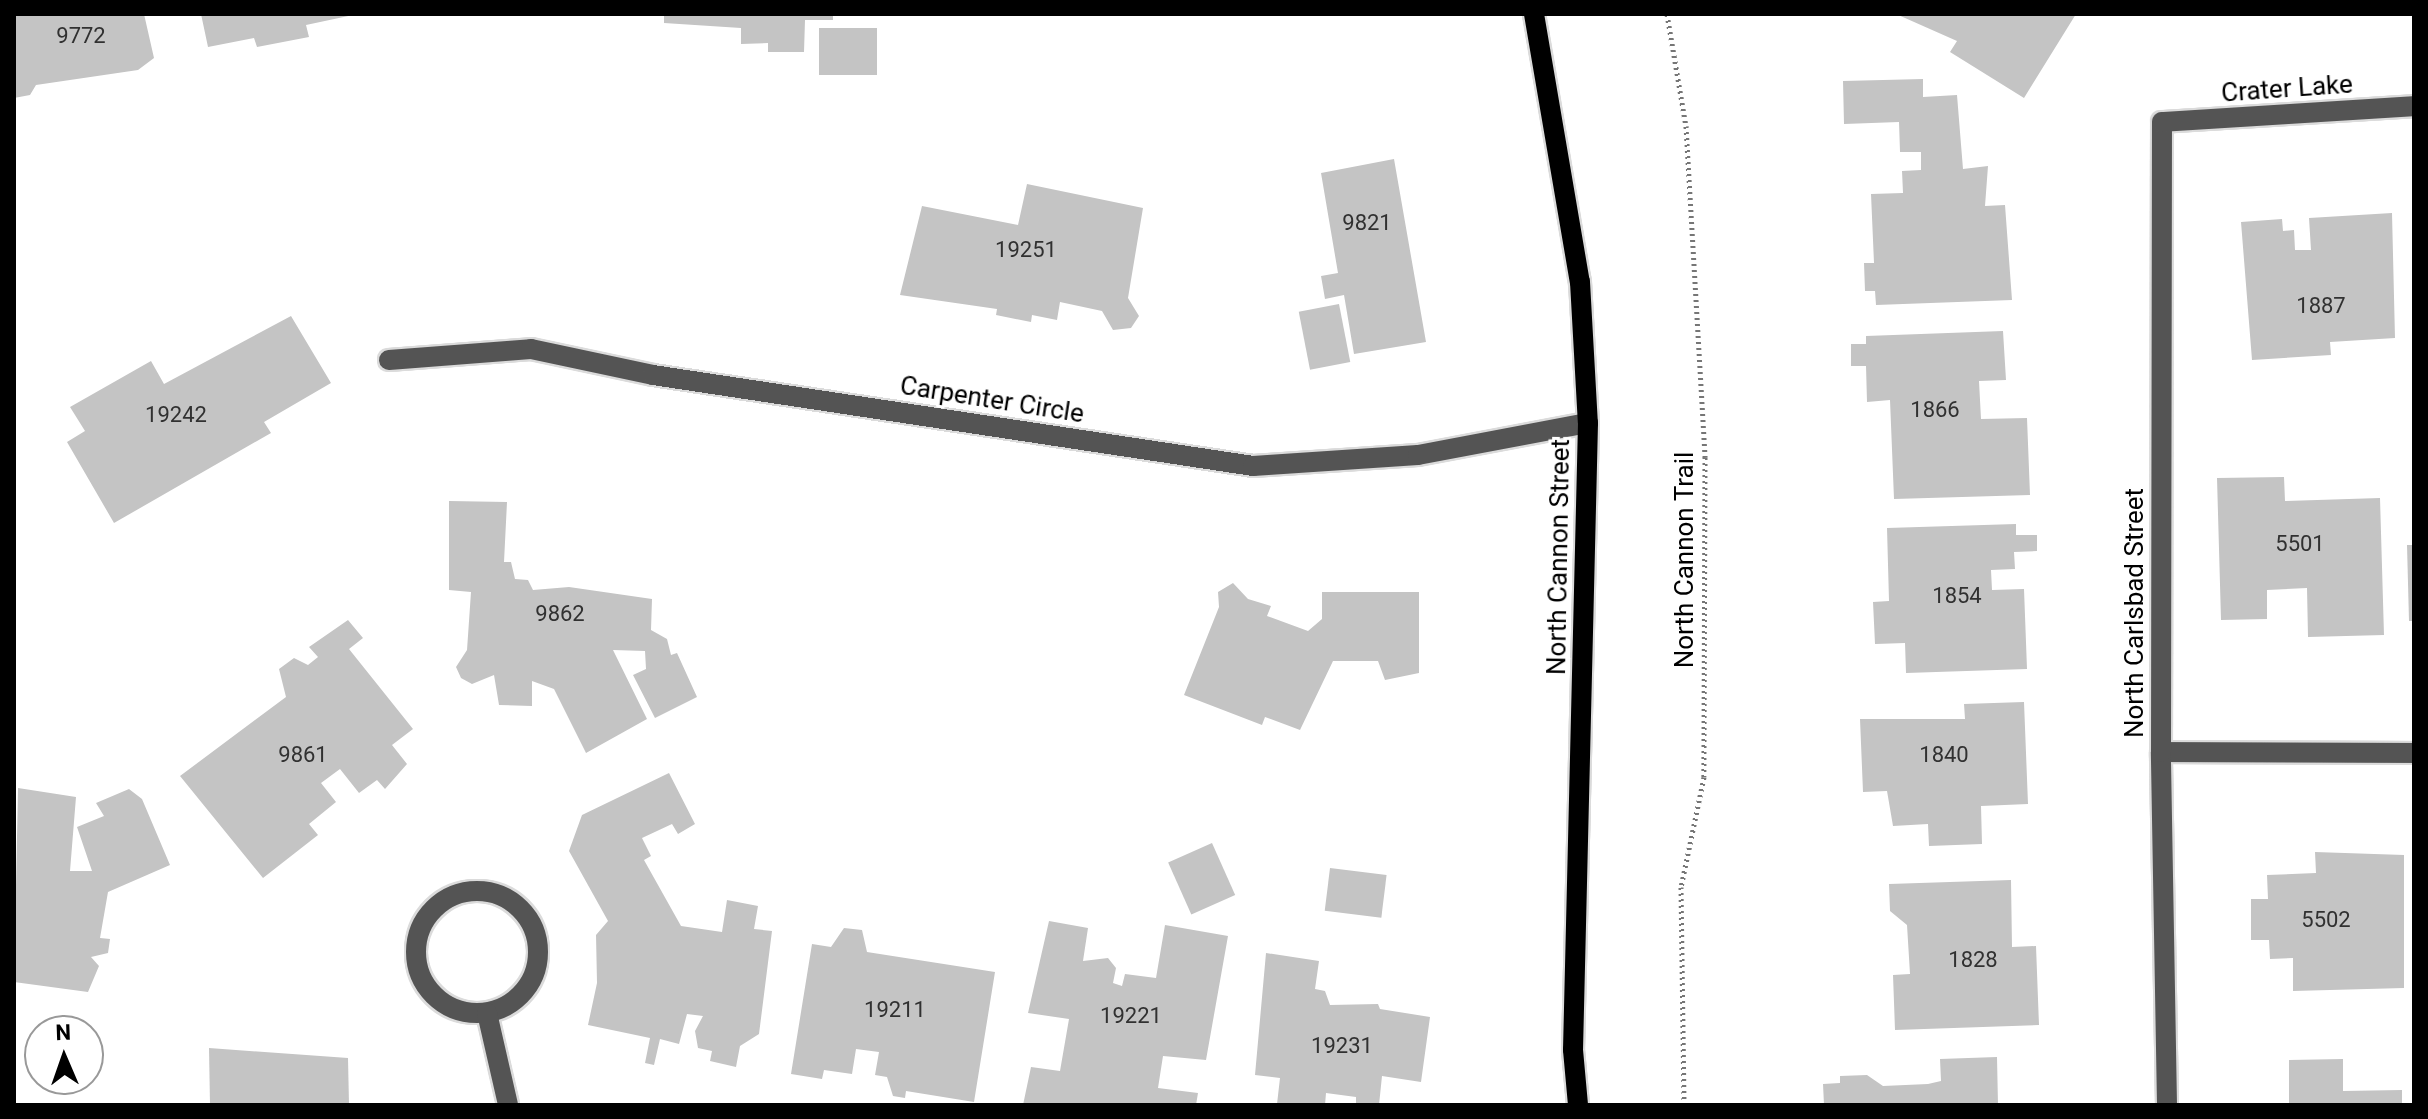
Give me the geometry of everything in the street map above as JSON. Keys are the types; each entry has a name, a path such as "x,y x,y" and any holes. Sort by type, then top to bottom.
{"main road":[{"name":"North Cannon Street","path":"1534,14 1580,282 1588,423 1573,1050 1578,1105"}],"street":[{"name":"Crater Lake","path":"2162,122 2414,106"},
{"name":"North Carlsbad Street","path":"2162,122 2161,752 2167,1105"},
{"name":"Carpenter Circle","path":"389,360 531,349 653,375 1253,466 1418,455 1588,423"},
{"path":"2161,752 2414,753"},
{"path":"457,894 502,896 534,927 537,971 526,991 487,1013 443,1003 417,968 423,923 457,894"},
{"path":"487,1013 508,1105"}],"path":[{"name":"North Cannon Trail","path":"1667,14 1686,126 1705,457 1704,777 1681,887 1684,1105"}],"building":[{"path":"14,14 144,14 154,58 138,70 36,85 30,95 14,98"},
{"path":"201,14 353,15 306,25 309,37 257,47 254,38 208,47"},
{"path":"664,14 833,14 833,20 805,20 804,52 768,52 768,43 741,44 741,28 664,23"},
{"path":"1896,14 2076,14 2024,98 1950,52 1957,41"},
{"path":"819,28 877,28 877,75 819,75"},
{"path":"1923,79 1923,97 1957,95 1963,169 1988,166 1985,206 2005,205 2012,300 1876,305 1875,291 1865,291 1864,263 1874,263 1871,194 1903,193 1902,171 1921,170 1921,152 1900,152 1899,122 1844,124 1843,81"},
{"path":"1394,159 1426,342 1354,354 1344,295 1325,299 1321,276 1338,273 1321,173"},
{"path":"1027,184 1143,208 1128,298 1139,316 1131,328 1113,330 1102,311 1060,302 1057,320 1032,315 1031,322 996,315 997,309 900,295 922,206 1018,225"},
{"path":"2392,213 2395,338 2330,342 2331,355 2252,360 2241,222 2282,219 2283,231 2294,230 2295,250 2311,250 2309,218"},
{"path":"1339,304 1350,362 1310,370 1299,312"},
{"path":"291,316 331,383 264,422 271,433 114,523 67,442 85,431 70,407 151,361 164,384"},
{"path":"2003,331 2006,380 1979,381 1981,419 2027,418 2030,495 1894,499 1890,400 1867,402 1866,366 1851,366 1851,344 1866,344 1866,336"},
{"path":"2284,477 2285,501 2380,498 2384,635 2308,637 2307,588 2267,590 2267,619 2221,620 2217,478"},
{"path":"449,501 507,502 504,562 511,562 515,579 528,580 533,590 569,587 652,599 651,630 667,639 671,655 677,653 697,697 655,718 633,675 646,669 645,651 613,650 647,719 586,753 554,689 532,681 532,706 499,705 494,675 472,684 461,678 456,667 467,650 471,592 449,590"},
{"path":"2016,524 2016,535 2037,535 2037,551 2014,552 2015,569 1991,570 1992,590 2024,589 2027,669 1906,673 1905,643 1875,644 1873,602 1889,601 1887,528"},
{"path":"2407,545 2414,545 2414,621 2409,621"},
{"path":"1233,583 1248,599 1271,606 1267,616 1308,631 1322,619 1322,592 1419,592 1419,673 1385,680 1378,661 1333,661 1300,730 1265,717 1262,725 1184,695 1219,607 1218,592"},
{"path":"348,620 363,638 349,649 413,729 392,745 407,764 385,789 377,780 359,793 340,769 321,783 336,802 309,824 318,835 263,878 180,776 286,697 279,669 294,658 308,665 318,657 309,647"},
{"path":"2024,702 2028,804 1981,806 1982,844 1929,846 1928,824 1893,826 1887,791 1863,792 1860,719 1965,719 1964,704"},
{"path":"669,773 695,824 678,834 672,824 642,838 651,856 644,860 681,926 722,932 727,900 758,906 754,929 772,931 759,1034 740,1046 736,1067 710,1061 712,1051 698,1048 695,1031 703,1016 687,1014 679,1044 660,1039 654,1065 645,1063 650,1038 588,1025 597,983 596,935 608,921 569,851 582,815"},
{"path":"18,788 76,797 70,871 92,871 77,827 104,816 96,803 129,789 142,799 170,865 108,892 100,938 110,939 108,953 91,957 99,966 88,992 14,982"},
{"path":"1212,843 1235,895 1191,915 1168,863"},
{"path":"2315,852 2404,855 2404,988 2293,991 2293,958 2270,959 2269,940 2251,940 2251,899 2268,899 2267,875 2316,873"},
{"path":"1330,868 1387,875 1381,918 1325,911"},
{"path":"2011,880 2012,947 2036,946 2039,1025 1895,1030 1893,975 1910,974 1907,925 1890,911 1889,884"},
{"path":"1049,921 1088,928 1083,961 1108,958 1116,968 1113,983 1122,986 1125,974 1156,978 1165,925 1228,936 1206,1060 1163,1056 1158,1088 1198,1093 1196,1105 1023,1105 1031,1067 1060,1071 1069,1019 1028,1013"},
{"path":"844,928 862,930 867,952 995,972 974,1102 906,1091 905,1098 893,1096 887,1077 875,1075 879,1052 856,1049 852,1074 824,1070 822,1079 791,1074 812,944 831,947"},
{"path":"1266,953 1319,961 1315,989 1325,991 1330,1005 1378,1004 1380,1009 1430,1017 1421,1082 1382,1076 1379,1105 1356,1105 1356,1097 1326,1093 1325,1105 1277,1104 1280,1078 1255,1075"},
{"path":"209,1048 348,1058 349,1105 210,1105"},
{"path":"1997,1057 1998,1105 1824,1105 1823,1084 1840,1083 1840,1076 1867,1075 1883,1086 1928,1084 1941,1081 1940,1059"},
{"path":"2343,1059 2343,1091 2402,1090 2402,1105 2289,1105 2289,1060"}]}
